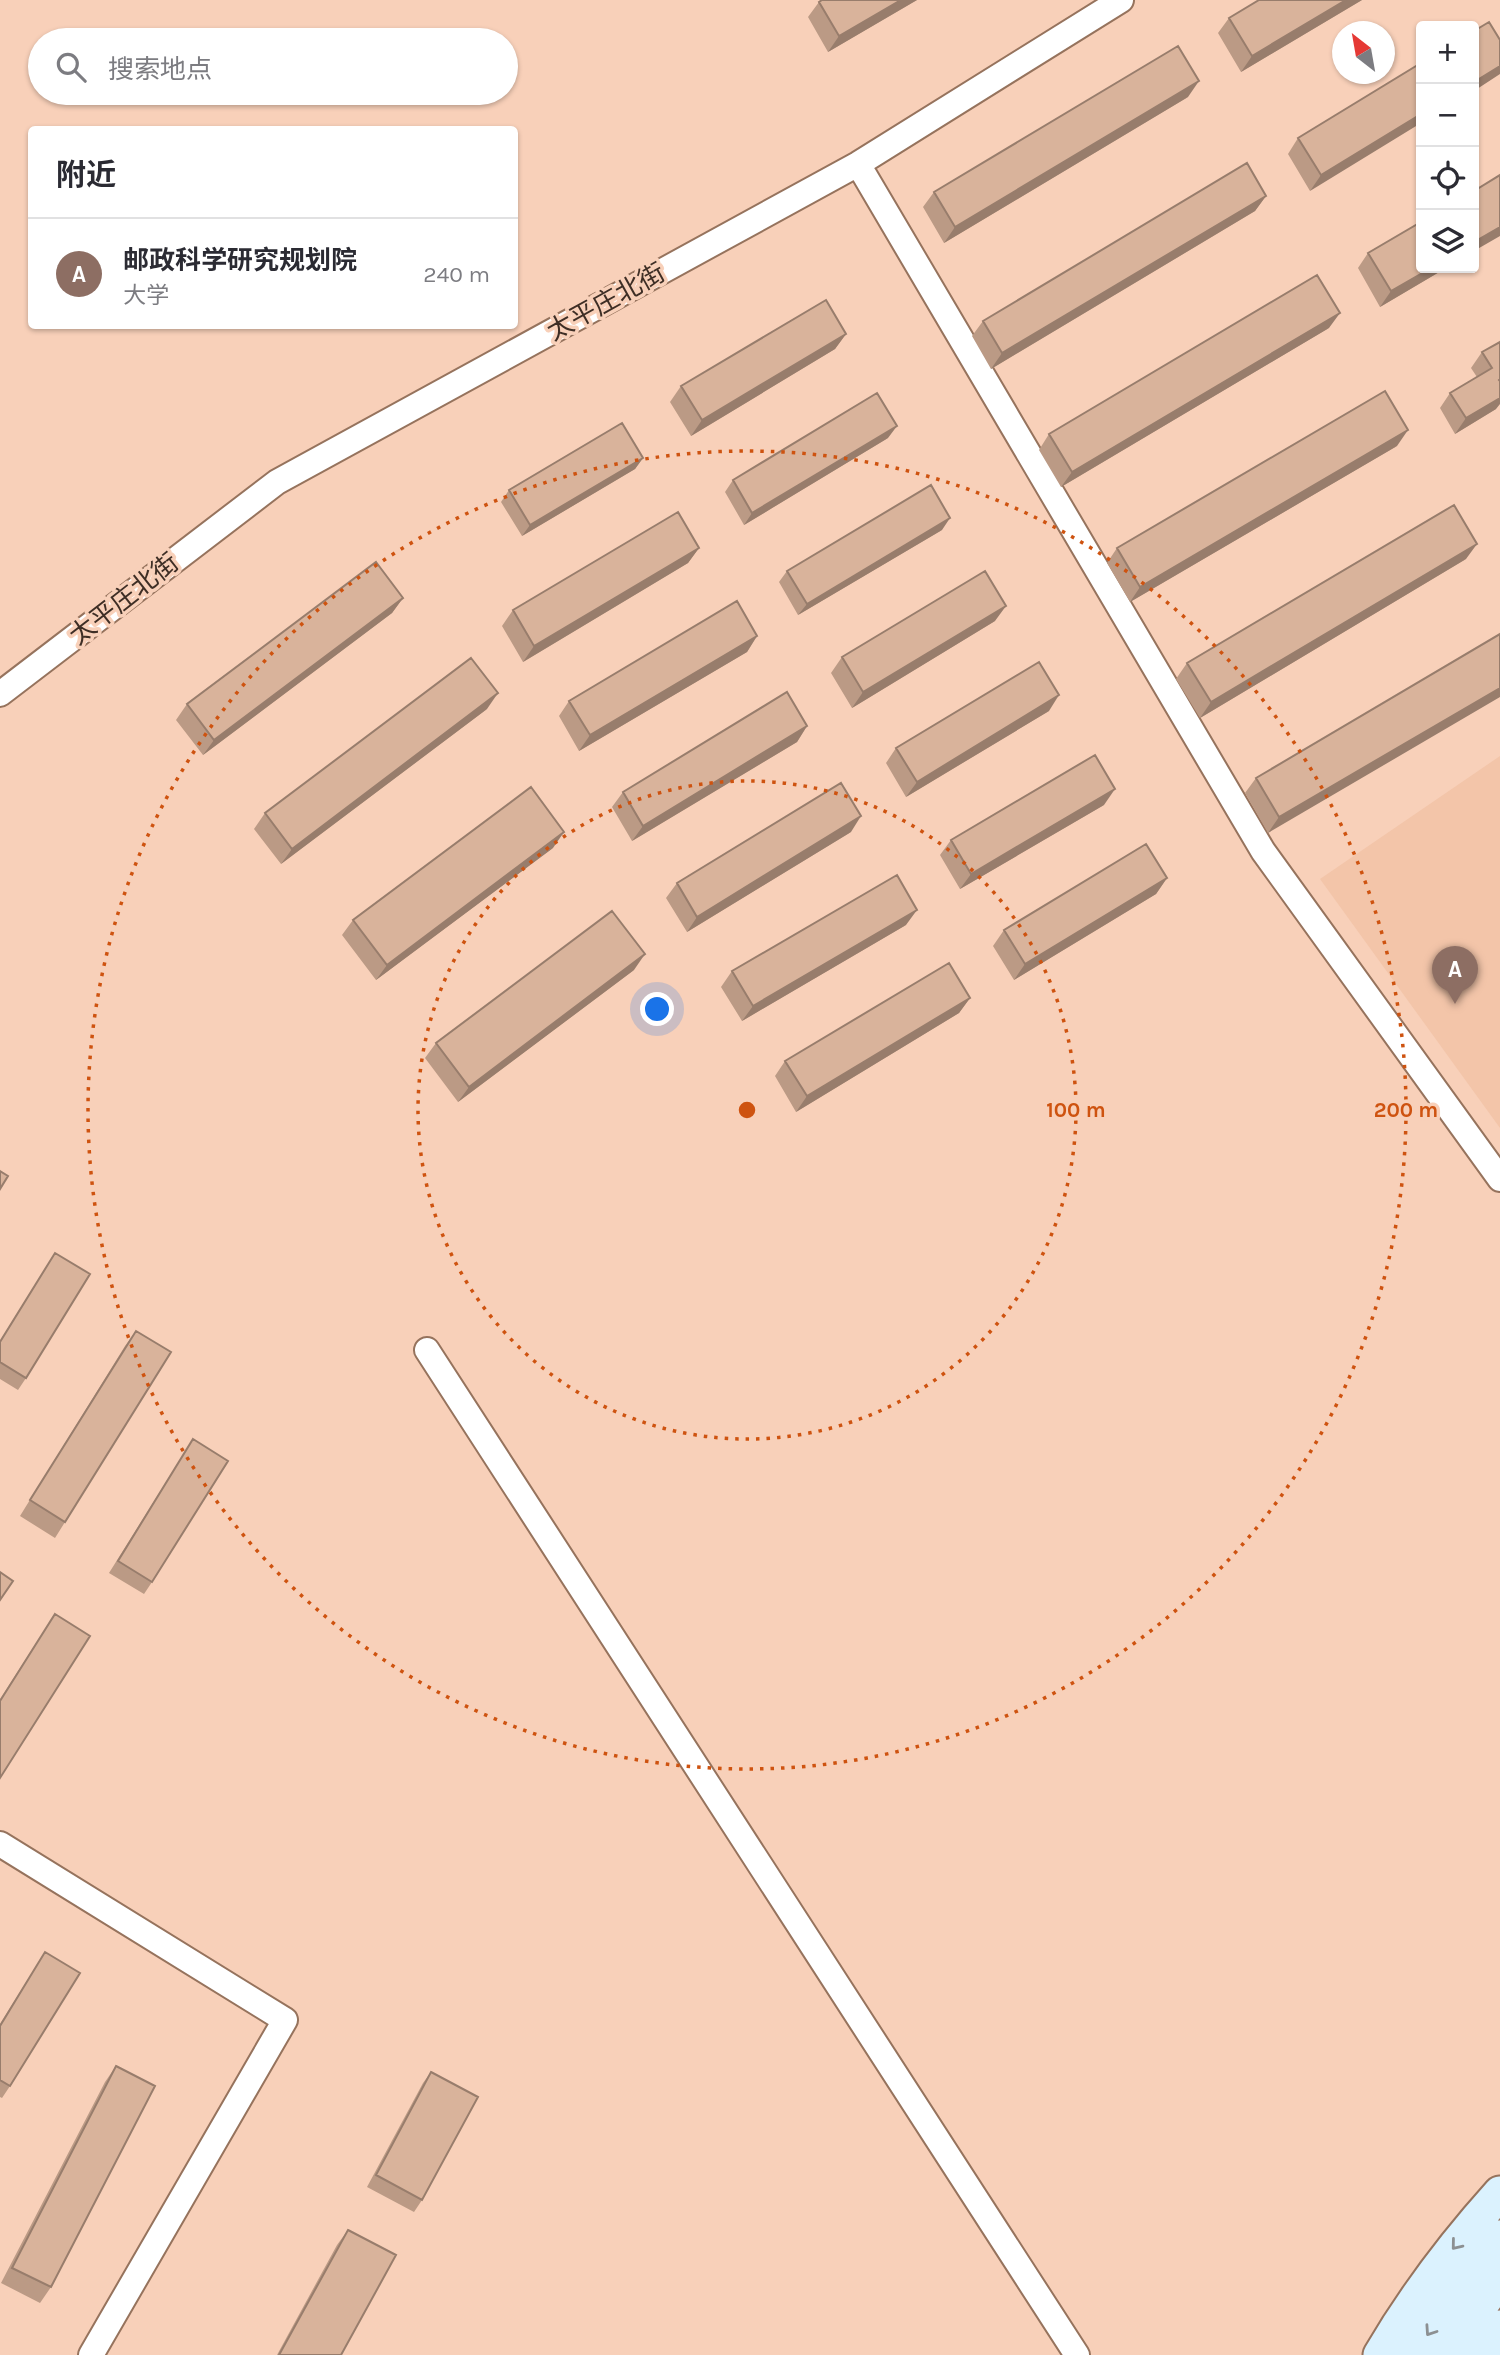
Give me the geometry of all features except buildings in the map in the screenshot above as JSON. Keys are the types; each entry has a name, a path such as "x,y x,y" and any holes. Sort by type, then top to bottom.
{"main road":[{"path":"1380,2355 1398,2324 1441,2264 1500,2193"},
{"path":"1414,2355 1465,2281 1500,2237"},
{"path":"1445,2355 1500,2279"},
{"path":"1481,2355 1500,2327"}],"street":[{"name":"太平庄北街","path":"0,694 277,482 858,164 1121,0"},
{"path":"858,164 1263,851 1500,1179"},
{"path":"427,1350 1077,2355"},
{"path":"0,1844 285,2020 91,2355"}],"shaded area":[{"path":"1500,756 1500,1128 1320,879"}],"place":[{"name":"邮政科学研究规划院","path":"1455,1004"}]}
